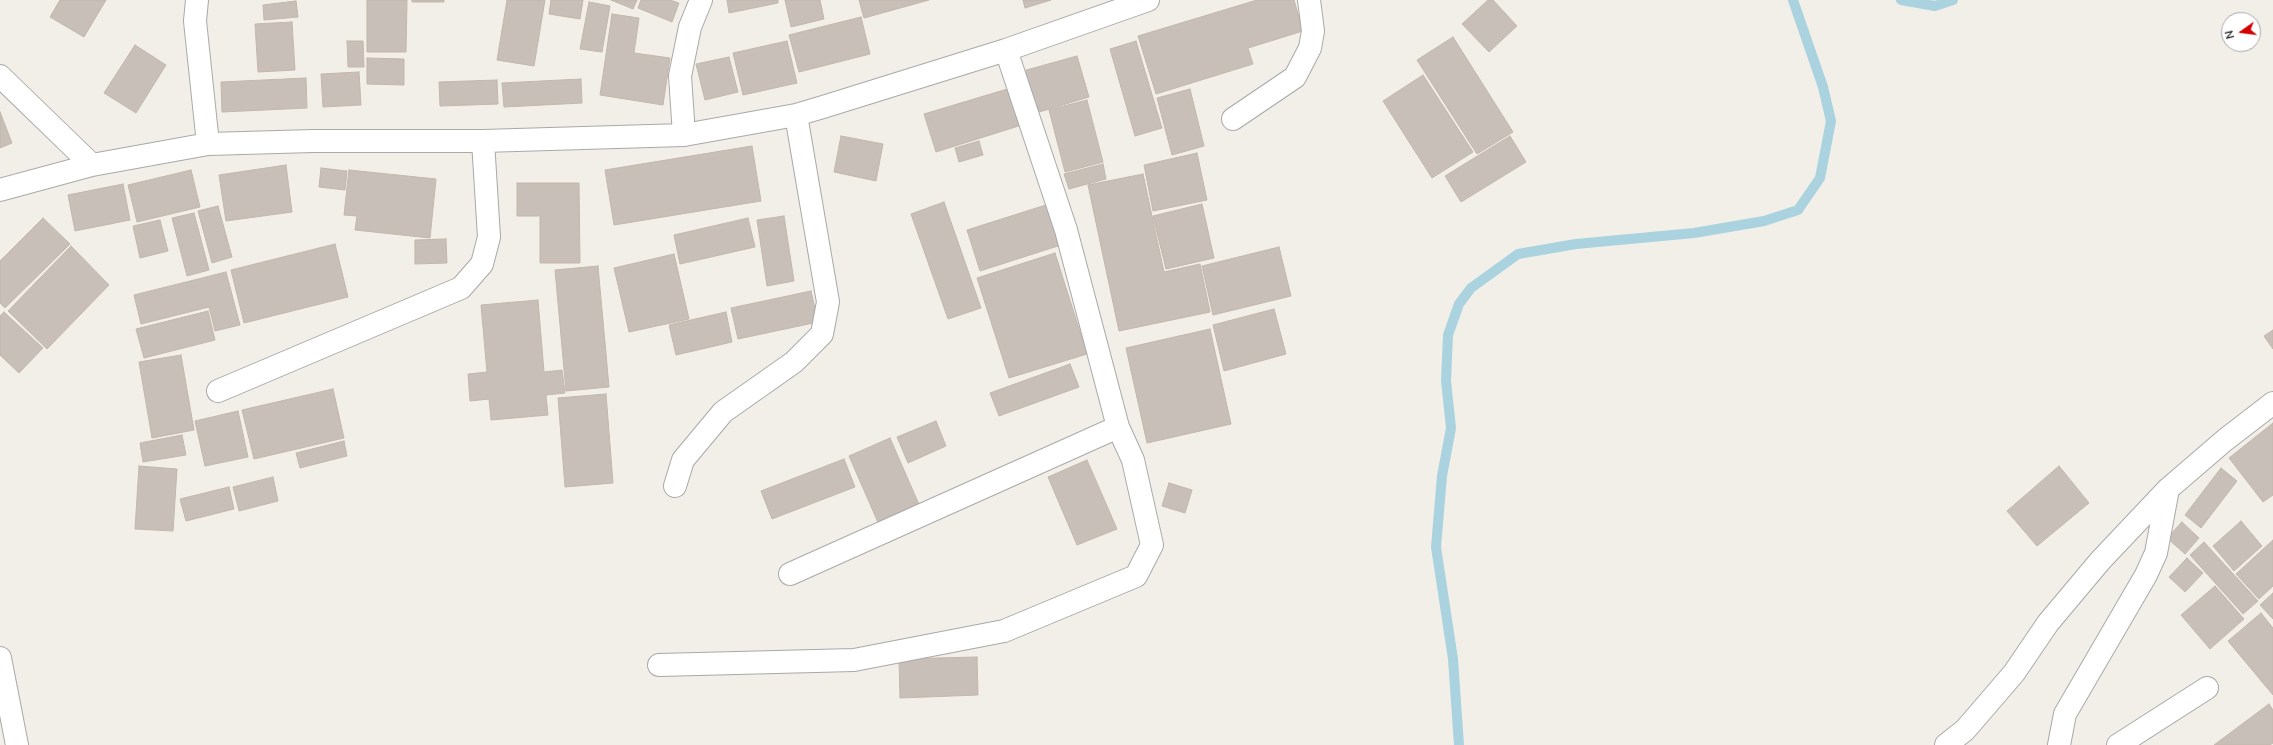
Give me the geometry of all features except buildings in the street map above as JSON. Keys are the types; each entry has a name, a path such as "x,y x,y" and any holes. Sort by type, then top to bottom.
{"street":[{"path":"197,0 195,21 208,144"},
{"path":"684,136 680,76 690,27 701,0"},
{"path":"0,190 92,165 208,144 313,141 483,141 684,136 796,115 1006,50 1148,0"},
{"path":"1233,119 1295,77 1311,42 1313,31 1309,0"},
{"path":"659,665 861,659 1004,631 1136,576 1152,545 1132,460 1118,426 1066,230 1006,50"},
{"path":"0,76 92,165"},
{"path":"675,486 683,460 723,412 794,362 822,334 828,302 796,115"},
{"path":"218,391 461,288 482,264 489,236 483,141"},
{"path":"1946,745 1965,730 2014,673 2048,623 2100,561 2168,489 2225,440 2273,403"},
{"path":"790,574 1118,426"},
{"path":"2064,743 2065,714 2146,576 2156,553 2168,489"},
{"path":"0,658 17,745"},
{"path":"2118,745 2207,688"}],"waterway":[{"path":"1459,745 1453,659 1436,547 1442,476 1451,428 1446,381 1448,335 1459,304 1471,288 1518,254 1576,244 1694,233 1764,221 1798,210 1820,178 1831,121 1823,87 1793,0"},
{"path":"1901,0 1935,6 1953,0"}]}
